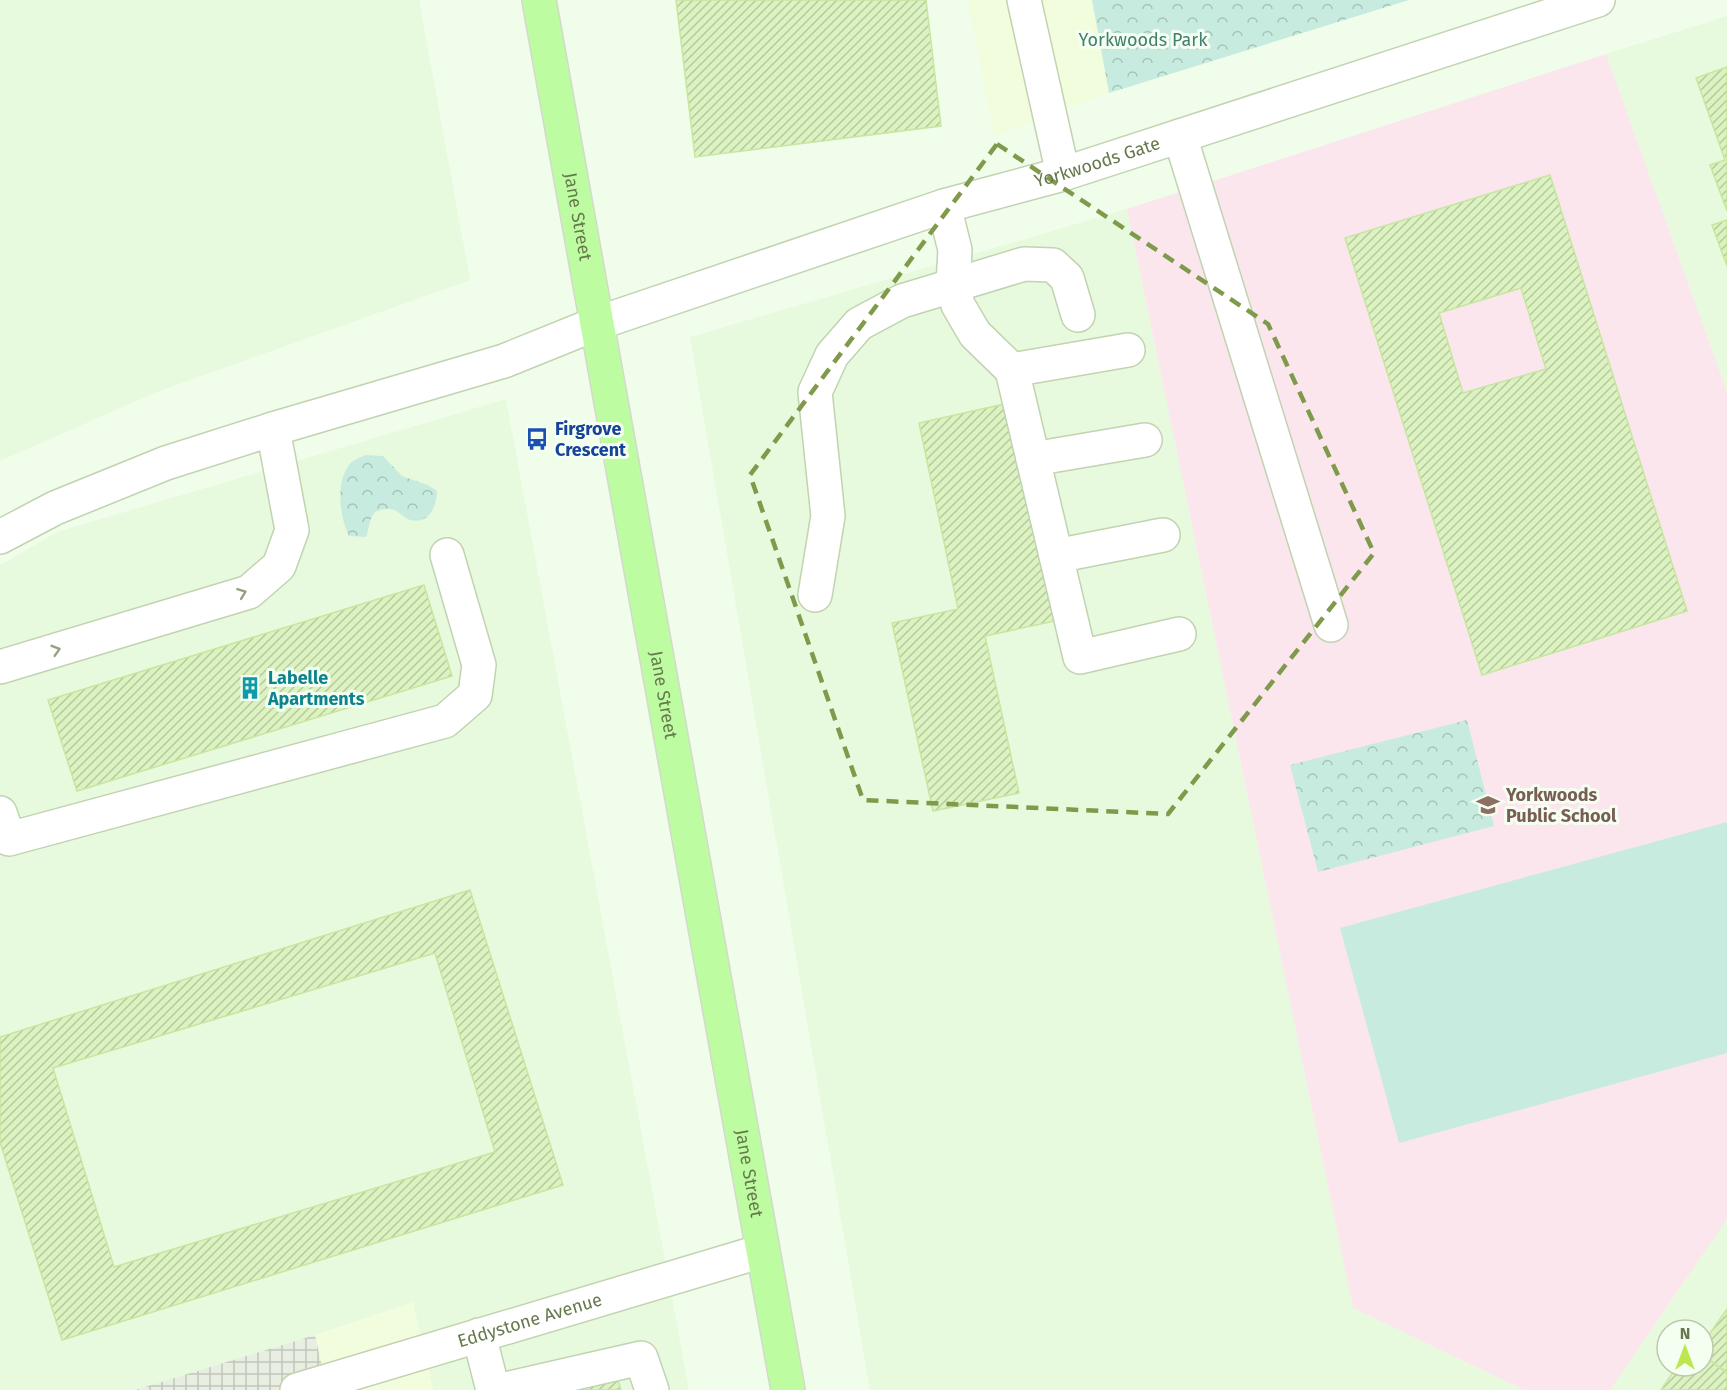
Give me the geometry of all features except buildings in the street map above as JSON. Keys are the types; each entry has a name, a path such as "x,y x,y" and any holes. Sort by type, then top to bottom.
{"main road":[{"name":"Jane Street","path":"539,0 788,1390"}],"street":[{"path":"1024,0 1063,174"},
{"name":"Yorkwoods Gate","path":"598,323 944,206 1063,174 1598,0"},
{"path":"1180,136 1331,625"},
{"path":"944,206 955,250 953,284 958,305 975,334 1012,370 1080,657 1179,634"},
{"path":"816,595 828,516 816,392 832,355 860,324 902,301 1024,264 1053,265 1067,278 1078,315"},
{"path":"0,537 55,508 166,463 504,361 598,323"},
{"path":"1012,370 1128,350"},
{"path":"0,667 249,592 272,573 279,566 292,530 273,429"},
{"path":"1033,459 1145,440"},
{"path":"1056,556 1163,535"},
{"path":"3,832 445,720 475,695 479,665 447,555"},
{"name":"Eddystone Avenue","path":"297,1390 376,1378 479,1335 762,1251"},
{"path":"479,1335 493,1390"},
{"path":"501,1390 641,1358 652,1390"}],"highlighted area":[{"path":"997,144 1268,324 1374,553 1168,814 863,800 750,475"}],"shaded area":[{"path":"0,0 419,0 470,280 157,392 0,461"},
{"path":"968,0 1092,0 1109,93 994,136"},
{"path":"1727,16 1727,392 1606,54"},
{"name":"Yorkwoods Public School","path":"1606,54 1727,392 1727,1219 1659,1318 1655,1318 1655,1324 1610,1390 1524,1390 1353,1308 1127,209"},
{"path":"1127,209 1353,1308 1524,1390 870,1390 690,337"},
{"path":"506,399 689,1390 433,1390 413,1303 135,1390 0,1390 0,565 57,532"},
{"path":"1727,1219 1727,1390 1610,1390 1655,1324 1655,1378 1715,1378 1715,1318 1659,1318"},
{"path":"413,1302 433,1390 327,1390 315,1335"},
{"path":"315,1335 327,1390 135,1390"}],"green space":[{"name":"Yorkwoods Park","path":"1092,0 1409,0 1109,93"},
{"path":"366,455 383,456 402,476 428,485 437,491 431,513 417,521 410,520 394,510 380,510 372,517 366,537 349,536 341,510 342,481 350,463"},
{"path":"1467,720 1494,826 1318,872 1290,765"},
{"path":"1727,822 1727,1053 1399,1143 1340,928"}],"place":[{"name":"Firgrove Crescent","path":"537,439"},
{"name":"Labelle Apartments","path":"250,688"},
{"name":"Yorkwoods Public School","path":"1488,805"}]}
